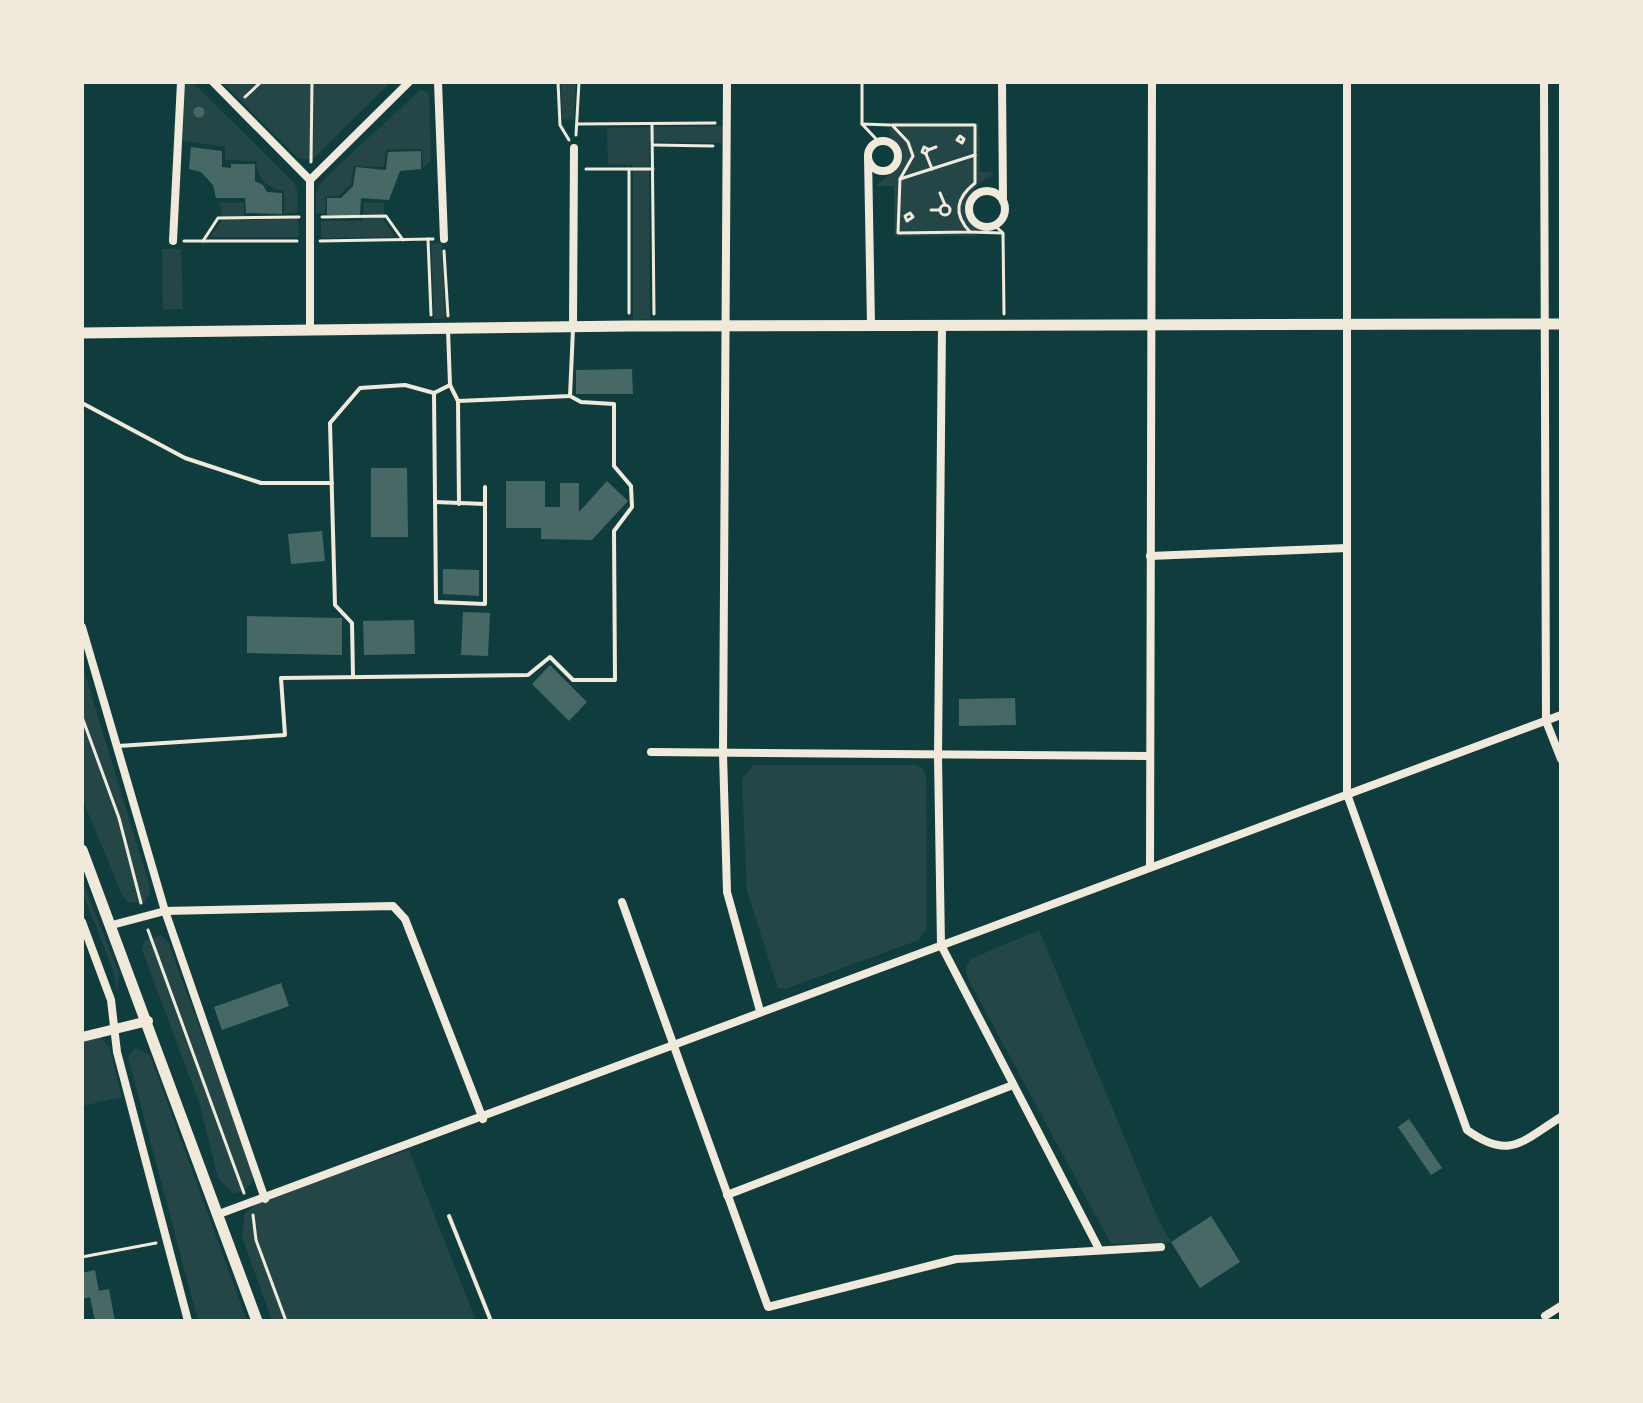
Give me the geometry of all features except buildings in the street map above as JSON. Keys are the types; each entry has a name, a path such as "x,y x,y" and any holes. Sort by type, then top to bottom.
{"main road":[{"path":"82,333 727,325 1561,324"},
{"path":"82,850 257,1321"}],"street":[{"path":"173,241 181,82"},
{"path":"213,82 310,180 310,328"},
{"path":"310,180 409,82"},
{"path":"438,82 444,239"},
{"path":"727,82 723,754 727,892 760,1011"},
{"path":"1002,82 1003,201 1002,218 994,225 983,226 973,220 970,203 983,192 995,194 1003,201"},
{"path":"1150,867 1152,82"},
{"path":"1347,82 1347,794 1467,1130 1489,1146 1511,1147 1561,1117"},
{"path":"1544,82 1546,721 1561,759"},
{"path":"868,156 871,165 880,170 889,169 897,162 896,147 888,141 878,141 870,147 868,156 871,325"},
{"path":"573,326 574,148"},
{"path":"942,325 938,757 941,945 1099,1249"},
{"path":"1150,556 1347,548"},
{"path":"82,627 165,911 265,1199"},
{"path":"219,1214 483,1119 760,1011 1561,715"},
{"path":"651,752 938,757 1150,756"},
{"path":"622,902 768,1307 956,1259 1161,1247"},
{"path":"112,925 165,911 393,906 405,919 483,1119"},
{"path":"82,922 108,988 114,1032 188,1321"},
{"path":"82,1037 114,1032 148,1021"},
{"path":"727,1195 1013,1085"},
{"path":"1545,1316 1561,1306"}],"lane":[{"path":"570,396 573,326"},
{"path":"448,327 450,385 458,401 459,504"},
{"path":"353,677 352,623 335,605 330,423 360,388 405,385 434,393 450,385"},
{"path":"434,393 436,602 485,604 485,487"},
{"path":"118,746 285,735 281,678 528,675 550,657 573,680 615,680 614,531 632,507 631,486 614,466 614,404 581,402 570,396 458,401"},
{"path":"82,403 185,458 261,483 332,483"},
{"path":"435,502 485,504"},
{"path":"449,1216 491,1321"}],"path":[{"path":"236,105 261,82"},
{"path":"310,180 312,82"},
{"path":"558,82 560,125 574,148"},
{"path":"574,148 579,82"},
{"path":"862,82 862,124 878,141"},
{"path":"577,124 727,123"},
{"path":"652,124 654,326"},
{"path":"862,124 975,125 975,183 960,197 958,210 970,232"},
{"path":"892,125 908,142 913,156 900,179 898,233 1003,233"},
{"path":"936,125 938,131"},
{"path":"949,143 957,141 960,136 964,140 975,140"},
{"path":"653,145 727,146"},
{"path":"932,169 927,152 936,147"},
{"path":"900,179 975,155"},
{"path":"574,168 653,169"},
{"path":"629,169 629,326"},
{"path":"940,193 950,210"},
{"path":"931,210 940,210 945,205"},
{"path":"940,210 944,215 950,210 958,210"},
{"path":"898,217 909,221 918,214"},
{"path":"994,225 1003,233 1004,325"},
{"path":"929,227 931,232"},
{"path":"428,239 432,327"},
{"path":"444,239 448,327"},
{"path":"82,717 119,818 144,916 248,1204 256,1240 286,1321"},
{"path":"82,1257 168,1242"}],"shaded area":[{"path":"192,82 294,183 298,193 297,213 284,213 284,191 264,182 256,161 225,160 225,147 183,141 184,86"},
{"path":"222,82 391,82 312,160 298,158"},
{"path":"561,82 576,82 574,120 562,119"},
{"path":"420,90 428,92 429,98 431,160 423,168 422,149 386,150 384,167 354,166 351,184 340,195 326,197 325,213 316,213 316,193 322,181"},
{"path":"889,122 979,123 980,172 995,172 973,191 966,203 966,218 977,229 977,236 894,236 894,186 876,186 896,169 901,159 900,146 890,137"},
{"path":"723,126 723,143 649,142 650,319 633,320 633,165 608,164 607,128"},
{"path":"220,203 244,203 244,220 298,219 299,237 210,237 222,220"},
{"path":"364,203 384,203 384,221 396,237 321,238 321,221 363,221"},
{"path":"442,243 445,319 434,319 431,244"},
{"path":"162,249 181,249 183,309 163,309"},
{"path":"82,664 149,884 150,894 144,903 128,902 122,895 82,798"},
{"path":"753,765 915,765 923,769 926,778 927,928 919,940 785,989 778,988 747,891 742,779"},
{"path":"82,880 119,973 117,991 113,970 82,891"},
{"path":"1039,930 1158,1219 1171,1242 1111,1244 967,977 966,967 971,959"},
{"path":"161,935 168,942 255,1177 246,1189 234,1194 218,1178 200,1105 142,950 145,940"},
{"path":"98,1036 109,1046 122,1097 82,1106 82,1038"},
{"path":"136,1048 150,1055 247,1321 198,1321 128,1057"},
{"path":"409,1150 476,1321 272,1321 242,1237 245,1213 263,1199"}]}
